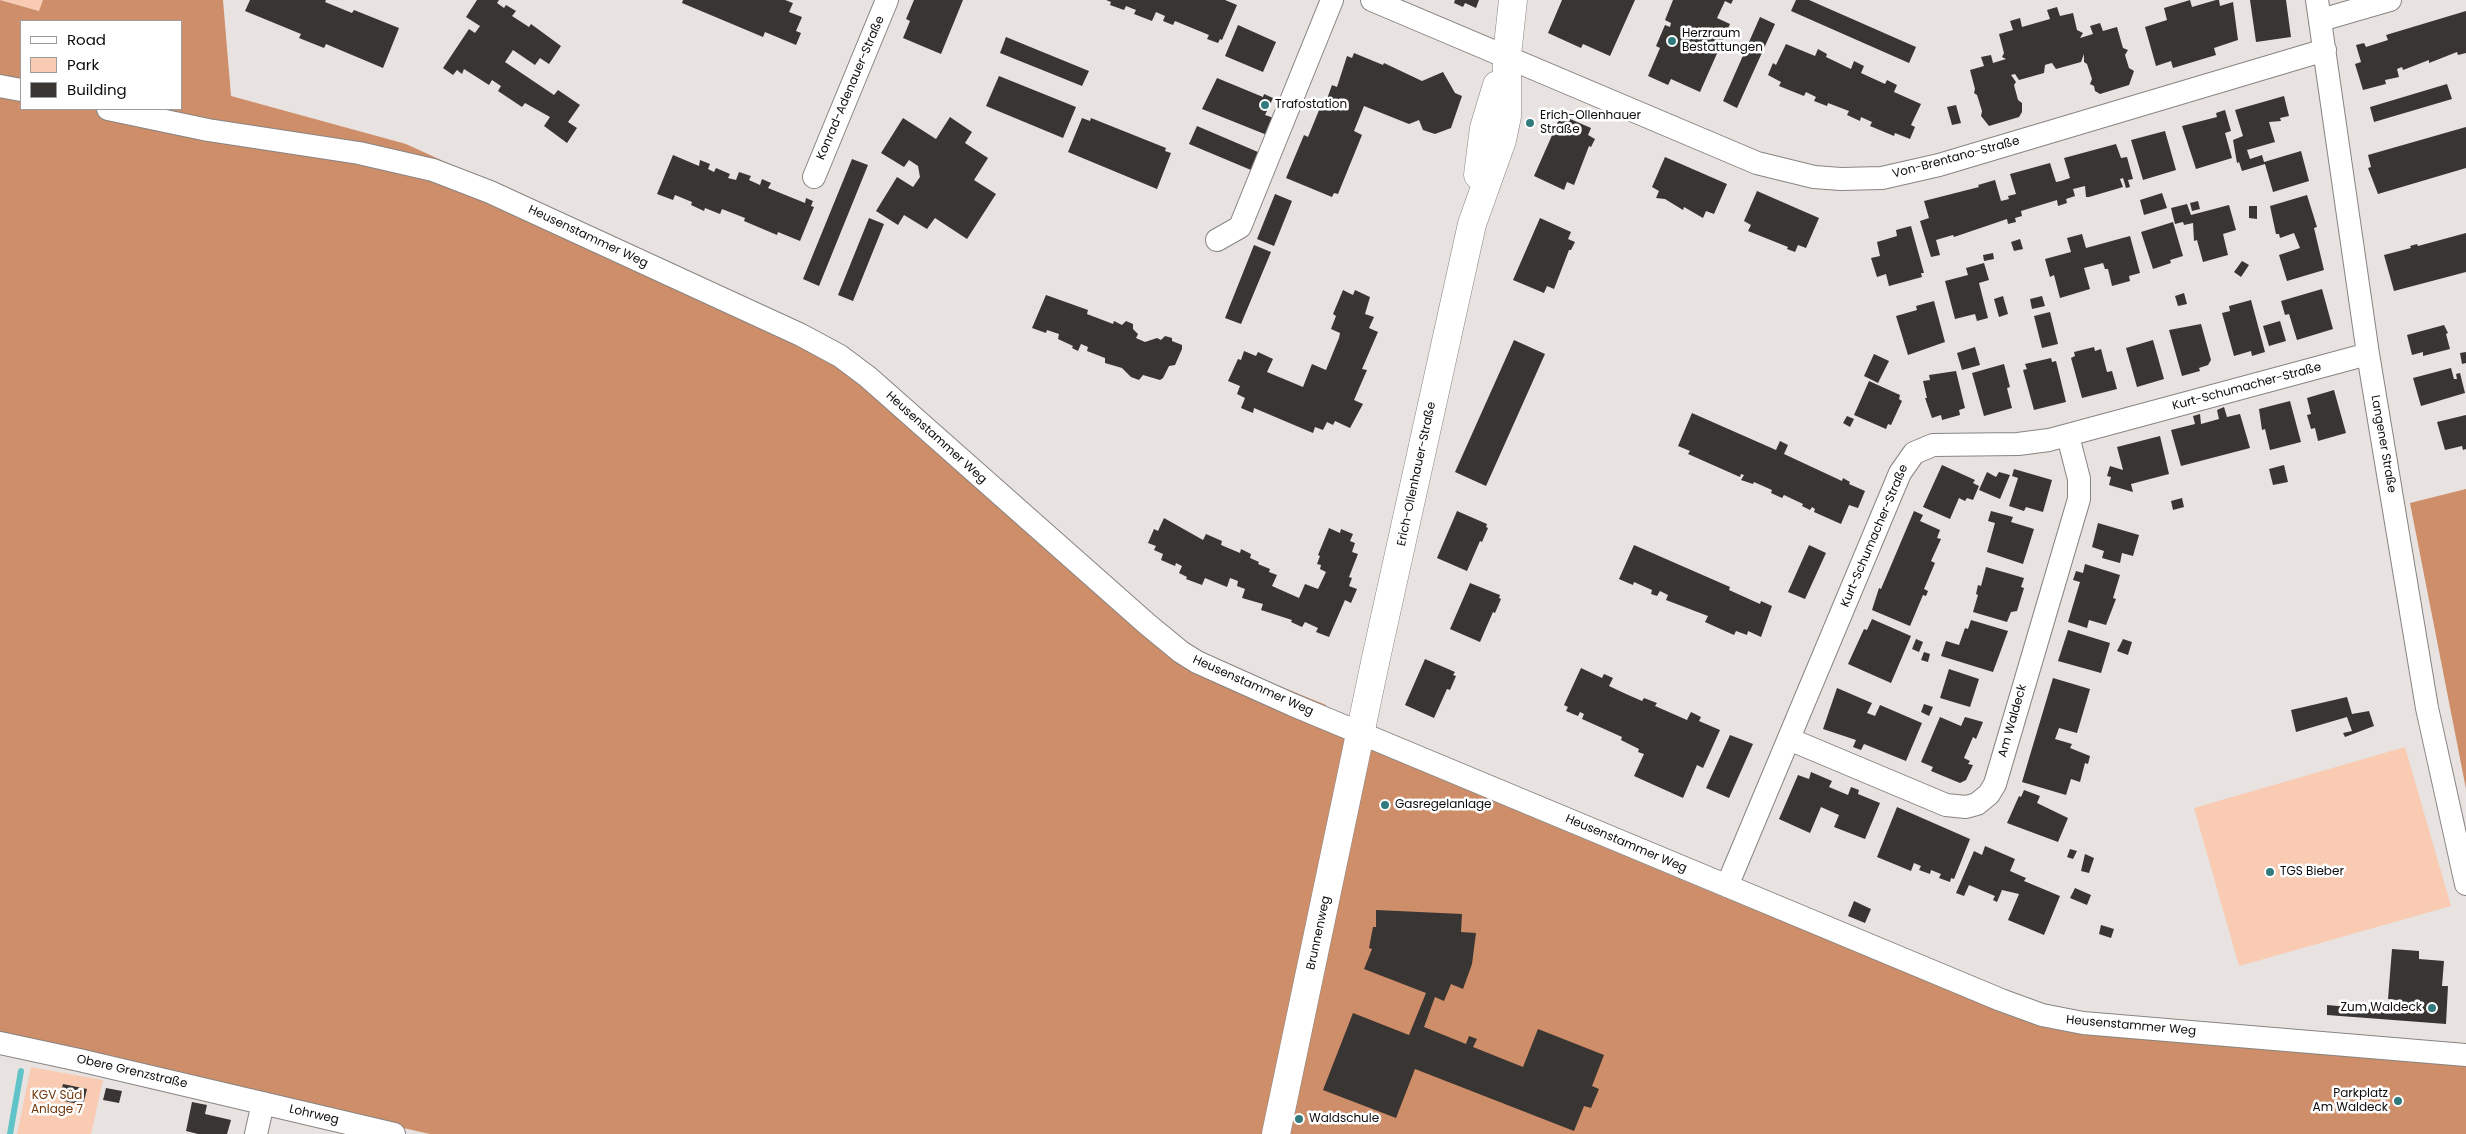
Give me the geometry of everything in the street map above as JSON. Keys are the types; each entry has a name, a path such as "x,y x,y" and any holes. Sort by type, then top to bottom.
{"street":[{"name":"Konrad-Adenauer-Straße","path":"814,177 888,0"},
{"path":"1217,240 1240,227 1332,0"},
{"path":"1372,0 1507,55"},
{"name":"Erich-Ollenhauer-Straße","path":"1360,733 1474,215 1502,140 1507,116 1507,55 1513,0"},
{"path":"2319,10 2390,0"},
{"name":"Langener Straße","path":"2319,10 2368,354 2428,708 2466,884"},
{"name":"Von-Brentano-Straße","path":"1507,55 1692,137 1756,162 1814,177 1841,179 1882,178 1939,165 2325,50"},
{"path":"0,86 20,90"},
{"name":"Heusenstammer Weg","path":"113,110 208,130 359,153 423,167 490,192 801,335 840,356 868,377 1146,624 1181,652 1238,682 2001,1000 2056,1018 2092,1024 2466,1055"},
{"name":"Kurt-Schumacher-Straße","path":"1727,886 1900,473 1911,456 1921,449 1933,445 2018,444 2068,436 2368,354"},
{"name":"Am Waldeck","path":"1788,739 1946,805 1966,807 1977,804 1989,794 1995,784 2078,499 2080,480 2068,436"},
{"name":"Brunnenweg","path":"1276,1134 1360,733"},
{"name":"Obere Grenzstraße","path":"0,1043 87,1061 262,1103"},
{"path":"256,1134 262,1103"},
{"name":"Lohrweg","path":"262,1103 394,1134"}],"green space":[{"path":"1,0 43,0 40,11"},
{"path":"2405,747 2451,906 2239,966 2194,808"},
{"name":"KGV Süd Anlage 7","path":"31,1067 103,1080 91,1134 17,1134"}],"shaded area":[{"path":"0,0 39,11 43,0 223,0 231,96 406,144 835,340 871,369 1167,630 1191,647 1228,665 1326,705 1321,729 1723,897 2030,1021 2466,1065 2466,1134 430,1134 0,1038"},
{"path":"2466,489 2466,789 2410,503"}],"building":[{"path":"250,0 326,0 325,2 352,13 354,10 399,28 383,68 326,44 324,48 299,38 301,34 245,11"},
{"path":"477,0 499,0 497,3 504,8 506,5 516,11 512,16 529,27 531,24 561,46 549,64 540,58 535,65 513,50 505,62 554,95 558,90 580,105 568,122 577,128 567,143 544,126 550,117 525,103 522,107 498,91 501,86 492,80 489,85 464,69 462,74 457,70 453,75 443,68 469,29 475,33 480,26 466,17"},
{"path":"683,0 785,0 793,3 789,12 802,17 796,31 801,33 796,45 765,32 763,37 682,3"},
{"path":"914,0 963,0 941,54 903,38 910,21 906,19"},
{"path":"1106,0 1225,0 1237,5 1222,40 1220,39 1218,43 1207,39 1209,35 1175,21 1173,25 1163,21 1165,16 1156,12 1152,21 1134,14 1136,10 1126,6 1124,10 1110,5 1111,2"},
{"path":"1455,0 1479,0 1476,8 1465,3 1463,7 1454,3"},
{"path":"1562,0 1635,0 1610,56 1583,44 1581,48 1548,33"},
{"path":"1673,0 1733,0 1731,4 1725,1 1717,18 1730,24 1700,92 1671,79 1668,85 1648,76 1660,48 1656,46 1665,25 1670,27 1671,23 1665,20"},
{"path":"1796,0 1809,0 1916,47 1909,63 1791,11"},
{"path":"2190,0 2192,7 2216,0 2219,0 2220,6 2233,2 2238,40 2214,48 2216,55 2173,68 2171,61 2156,66 2145,27 2167,20 2164,8"},
{"path":"2250,0 2286,0 2291,37 2256,42"},
{"path":"2057,7 2060,16 2073,13 2077,30 2083,33 2080,38 2093,34 2090,26 2100,23 2103,31 2117,27 2123,48 2128,50 2125,55 2129,68 2134,71 2129,85 2100,94 2095,91 2094,86 2090,84 2092,79 2087,64 2084,62 2084,54 2081,62 2056,69 2052,63 2048,64 2045,65 2044,73 2019,80 2015,74 2011,75 2016,82 2014,85 2018,100 2022,103 2022,112 2019,117 1989,126 1981,116 1982,111 1977,95 1974,93 1975,89 1970,70 1984,66 1981,57 1991,55 1993,63 2006,59 2002,57 2004,53 1999,34 2013,30 2010,21 2020,18 2022,27 2050,19 2047,10"},
{"path":"2466,11 2466,53 2458,55 2457,52 2429,63 2429,60 2403,70 2402,67 2397,69 2399,77 2385,80 2386,84 2363,90 2355,64 2361,62 2356,45 2364,43 2366,47 2388,40 2386,35"},
{"path":"1760,17 1775,24 1737,108 1723,101"},
{"path":"1238,25 1276,42 1263,72 1225,56"},
{"path":"1006,37 1089,71 1082,86 1000,53"},
{"path":"1786,44 1815,56 1818,49 1827,54 1826,57 1851,69 1854,61 1864,66 1861,73 1885,84 1887,80 1897,85 1894,92 1921,104 1911,125 1915,127 1910,139 1895,133 1894,136 1870,126 1872,122 1861,117 1860,121 1847,115 1849,111 1828,103 1827,106 1814,101 1816,97 1806,92 1804,96 1779,86 1781,82 1768,75 1773,63 1776,65"},
{"path":"1354,53 1383,65 1384,63 1422,81 1443,72 1455,93 1462,96 1451,128 1435,134 1423,130 1419,120 1409,124 1364,106 1354,131 1362,135 1338,194 1334,193 1332,197 1286,178 1304,135 1308,137 1324,98 1327,99 1332,85 1337,87 1347,56 1352,58"},
{"path":"999,76 1076,107 1063,138 986,106"},
{"path":"1217,78 1263,97 1264,94 1273,98 1265,115 1274,118 1267,135 1202,109"},
{"path":"2447,84 2452,99 2374,122 2370,107"},
{"path":"2284,96 2289,116 2280,118 2281,121 2269,122 2275,142 2247,150 2250,159 2262,155 2264,162 2301,151 2309,181 2273,192 2265,164 2242,171 2239,162 2237,163 2233,140 2243,136 2235,110"},
{"path":"1956,105 1961,123 1952,125 1947,107"},
{"path":"2225,110 2231,131 2225,133 2232,158 2196,169 2182,126 2217,117 2216,113"},
{"path":"1561,115 1591,128 1588,135 1595,139 1591,147 1589,146 1574,185 1567,182 1564,190 1534,176"},
{"path":"950,117 972,132 965,143 988,158 974,180 996,194 967,239 935,218 927,229 904,215 898,225 876,211 897,177 913,187 920,177 918,166 909,160 904,167 881,153 903,118 936,139"},
{"path":"1082,118 1090,121 1091,118 1166,148 1165,151 1171,153 1157,189 1068,152"},
{"path":"1197,126 1258,152 1251,170 1189,144"},
{"path":"2466,127 2466,168 2378,194 2368,168 2371,167 2368,155"},
{"path":"2165,131 2176,170 2143,180 2131,140"},
{"path":"2116,144 2121,158 2127,157 2133,179 2128,180 2130,187 2126,188 2123,178 2120,179 2123,187 2089,197 2086,197 2085,186 2073,189 2075,196 2066,199 2067,203 2058,206 2057,200 2021,211 2022,216 2015,218 2016,222 2008,224 2007,219 1954,237 1953,235 1936,240 1940,255 1931,257 1920,221 1929,218 1924,201 1979,187 1978,185 1995,180 2001,201 2009,199 2008,196 2016,194 2010,174 2050,163 2056,182 2061,181 2070,178 2064,158"},
{"path":"673,155 699,166 700,160 710,164 708,169 714,172 716,168 730,174 728,178 736,180 739,172 751,176 749,180 760,185 762,179 771,183 768,188 805,203 806,198 813,201 811,206 814,207 800,241 778,232 777,235 744,221 745,218 722,209 720,214 705,208 704,211 691,205 692,202 675,195 673,200 657,194"},
{"path":"1665,157 1727,184 1714,214 1706,211 1703,218 1684,207 1683,210 1665,199 1656,198 1659,191 1652,187"},
{"path":"852,159 868,165 819,286 803,279"},
{"path":"1757,191 1819,218 1806,248 1798,245 1795,252 1787,249 1788,247 1748,231 1751,225 1744,221"},
{"path":"2162,193 2167,208 2144,215 2140,200"},
{"path":"1275,194 1292,201 1274,246 1257,239"},
{"path":"2307,195 2317,227 2314,228 2324,270 2287,281 2279,255 2300,248 2294,233 2280,238 2279,234 2276,234 2270,206"},
{"path":"2198,201 2200,209 2192,211 2190,203"},
{"path":"2187,204 2191,215 2229,205 2236,230 2223,234 2228,255 2203,262 2197,240 2194,241 2193,223 2184,225 2183,222 2175,224 2171,208"},
{"path":"2249,206 2257,206 2257,219 2249,218"},
{"path":"869,218 884,224 853,301 838,295"},
{"path":"1540,218 1571,232 1568,239 1575,242 1571,250 1569,250 1554,289 1547,286 1544,293 1513,280"},
{"path":"2173,222 2183,256 2170,260 2171,263 2153,269 2141,232"},
{"path":"1911,226 1924,273 1921,273 1922,277 1889,286 1886,274 1877,277 1871,258 1880,256 1877,242 1897,236 1896,230"},
{"path":"2466,233 2466,272 2394,291 2384,255 2411,248 2410,246 2417,244 2418,246"},
{"path":"2082,234 2086,248 2130,236 2140,273 2129,276 2130,281 2112,286 2108,269 2105,269 2103,263 2084,268 2090,289 2060,298 2054,275 2050,277 2045,259 2071,252 2067,238"},
{"path":"2020,239 2023,249 2014,251 2011,242"},
{"path":"1254,245 1271,252 1241,324 1225,318"},
{"path":"1993,253 1994,259 1984,261 1983,255"},
{"path":"2242,261 2249,265 2241,277 2234,272"},
{"path":"1984,263 1989,280 1979,283 1988,318 1977,321 1975,314 1955,319 1945,281 1968,275 1966,268"},
{"path":"2322,289 2333,329 2297,340 2289,314 2285,315 2281,301"},
{"path":"1343,290 1353,295 1355,290 1370,297 1365,314 1374,317 1369,328 1378,332 1362,369 1367,370 1354,400 1363,404 1350,428 1335,421 1333,425 1327,422 1323,430 1315,427 1313,433 1254,408 1253,413 1241,408 1245,398 1237,394 1240,386 1228,381 1238,359 1241,360 1244,351 1256,356 1258,352 1273,359 1267,372 1303,387 1312,364 1326,370 1339,338 1340,333 1331,329 1336,316 1333,314"},
{"path":"2184,293 2187,304 2178,306 2175,296"},
{"path":"1046,295 1088,310 1087,314 1113,324 1114,321 1122,325 1126,321 1133,324 1133,329 1138,334 1136,338 1145,342 1157,338 1161,340 1165,336 1172,338 1172,341 1182,345 1175,365 1169,366 1160,380 1143,375 1139,380 1131,377 1122,368 1105,363 1105,358 1087,351 1088,347 1081,344 1078,351 1072,348 1073,346 1058,339 1059,334 1047,330 1046,333 1032,328"},
{"path":"2003,296 2008,314 1999,317 1994,299"},
{"path":"2042,296 2045,306 2032,309 2030,299"},
{"path":"2251,300 2265,352 2252,356 2251,351 2234,356 2222,313 2230,311 2229,306"},
{"path":"1934,301 1945,342 1908,355 1896,316 1917,310 1916,306"},
{"path":"2050,312 2058,344 2042,348 2034,316"},
{"path":"2280,321 2286,341 2269,346 2263,326"},
{"path":"2201,324 2211,360 2208,365 2199,368 2200,371 2182,376 2169,330"},
{"path":"2444,325 2448,333 2446,334 2450,349 2423,356 2423,352 2412,355 2407,335"},
{"path":"1514,340 1545,354 1486,486 1455,472"},
{"path":"2153,340 2164,379 2137,387 2126,348"},
{"path":"1975,347 1980,365 1962,370 1957,353"},
{"path":"2094,347 2095,351 2101,349 2107,372 2112,371 2117,389 2082,398 2071,358 2075,356 2074,352"},
{"path":"2466,352 2466,363 2462,364 2460,353"},
{"path":"1874,354 1889,361 1878,383 1864,376"},
{"path":"2051,358 2052,362 2056,361 2066,402 2034,410 2023,370 2027,369 2025,364"},
{"path":"2004,364 2010,387 2007,388 2012,408 1984,416 1972,373"},
{"path":"2451,368 2454,379 2457,379 2456,374 2460,373 2465,393 2421,406 2413,378"},
{"path":"1956,371 1965,408 1959,410 1960,415 1942,420 1941,415 1932,418 1925,398 1927,398 1923,381 1930,380 1929,375"},
{"path":"1869,381 1900,395 1899,399 1902,401 1891,425 1888,424 1886,429 1854,415"},
{"path":"2334,390 2346,433 2318,441 2315,428 2311,429 2307,415 2311,414 2307,398"},
{"path":"2290,401 2301,442 2270,450 2265,429 2262,430 2259,409"},
{"path":"2224,407 2227,417 2240,414 2250,448 2181,466 2171,430 2195,424 2193,416 2200,414 2201,424 2219,419 2217,410"},
{"path":"1692,413 1776,450 1780,441 1788,445 1784,454 1842,481 1843,478 1850,482 1849,484 1865,491 1858,508 1849,505 1841,524 1814,512 1815,509 1812,507 1810,510 1802,506 1803,504 1784,495 1782,498 1771,493 1772,490 1754,482 1753,484 1741,480 1744,475 1741,474 1740,477 1688,454 1690,451 1678,446"},
{"path":"2466,415 2466,449 2463,450 2462,446 2445,450 2437,422"},
{"path":"1847,416 1854,419 1850,427 1843,423"},
{"path":"2160,436 2169,474 2131,484 2133,492 2109,485 2111,477 2107,476 2110,466 2123,470 2117,447"},
{"path":"1942,465 1975,480 1973,483 1979,486 1973,500 1967,498 1965,501 1959,498 1950,519 1923,507"},
{"path":"2284,465 2288,482 2273,485 2269,469"},
{"path":"2014,469 2052,480 2043,512 2026,507 2024,511 2009,506 2018,478 2012,476"},
{"path":"1987,472 1996,477 1999,472 2010,475 2000,499 1979,490"},
{"path":"2182,498 2184,507 2173,510 2171,501"},
{"path":"1457,511 1487,524 1486,527 1488,528 1467,571 1437,558"},
{"path":"1914,511 1923,515 1920,521 1940,530 1937,538 1941,539 1931,561 1935,563 1924,589 1928,591 1926,596 1923,595 1910,626 1872,610 1879,588 1881,589"},
{"path":"1991,511 2013,517 2011,522 2034,529 2023,564 1987,552 1995,523 1988,521"},
{"path":"1164,518 1203,540 1206,534 1222,541 1221,545 1240,553 1241,549 1251,554 1250,558 1270,569 1269,572 1277,575 1272,586 1299,598 1305,584 1318,589 1326,572 1320,569 1321,565 1317,564 1320,556 1318,555 1329,528 1340,533 1341,529 1353,534 1350,541 1355,543 1352,552 1358,554 1349,577 1352,578 1349,586 1357,589 1351,603 1345,600 1329,637 1316,632 1318,628 1305,622 1302,627 1291,622 1292,620 1261,610 1263,604 1242,598 1245,589 1237,586 1238,581 1230,578 1227,587 1205,578 1202,585 1186,579 1187,577 1179,573 1182,566 1176,563 1175,566 1161,560 1163,554 1154,550 1156,546 1148,543 1154,529 1158,531"},
{"path":"2098,523 2139,535 2133,556 2122,553 2120,563 2102,558 2104,551 2092,547"},
{"path":"1634,545 1730,587 1729,590 1760,604 1761,601 1772,606 1761,637 1748,631 1747,635 1736,631 1734,635 1705,622 1708,616 1666,600 1668,595 1660,591 1657,596 1651,594 1652,590 1634,582 1633,585 1619,579"},
{"path":"1809,545 1826,553 1805,599 1788,592"},
{"path":"2085,564 2120,575 2113,598 2116,599 2106,625 2089,620 2087,628 2068,622 2080,582 2073,580 2076,571 2083,573"},
{"path":"1986,567 2024,578 2021,587 2024,588 2017,611 2011,612 2007,622 1973,612 1978,595 1976,594 1978,585 1981,586"},
{"path":"1470,583 1500,595 1499,598 1501,599 1480,642 1450,629"},
{"path":"1872,619 1911,636 1891,683 1848,664 1864,629 1867,630"},
{"path":"1971,620 2008,631 1993,672 1941,656 1946,641 1959,645 1965,628 1968,629"},
{"path":"2068,630 2110,643 2101,673 2058,661"},
{"path":"1916,639 1923,642 1919,652 1912,649"},
{"path":"2123,639 2132,642 2128,655 2117,651"},
{"path":"1924,652 1930,654 1928,662 1921,660"},
{"path":"1425,659 1455,672 1453,675 1456,676 1450,690 1447,689 1434,718 1405,705"},
{"path":"1581,668 1602,678 1604,674 1613,678 1609,686 1626,694 1642,701 1644,698 1657,703 1655,706 1687,720 1691,712 1701,717 1699,721 1720,730 1703,768 1697,765 1683,798 1634,776 1644,754 1638,752 1639,749 1621,740 1622,737 1582,719 1584,714 1580,712 1578,716 1566,711 1568,707 1564,705"},
{"path":"1949,669 1979,679 1970,707 1940,698"},
{"path":"2053,678 2090,689 2077,733 2059,728 2055,739 2072,744 2070,748 2090,756 2088,764 2085,763 2080,782 2071,779 2066,795 2022,782"},
{"path":"1837,688 1872,703 1867,713 1875,716 1880,705 1922,723 1906,761 1864,744 1861,750 1853,747 1856,740 1823,729"},
{"path":"2347,697 2352,714 2369,711 2374,726 2345,737 2343,733 2352,731 2347,717 2296,732 2291,710"},
{"path":"1924,704 1933,707 1929,716 1921,712"},
{"path":"1940,717 1961,726 1965,717 1983,722 1976,739 1973,737 1964,758 1970,761 1968,764 1973,765 1966,780 1960,783 1931,771 1933,767 1921,762"},
{"path":"1730,735 1753,744 1729,798 1706,788"},
{"path":"1811,772 1832,781 1829,787 1848,795 1851,787 1859,790 1858,794 1880,803 1865,839 1834,827 1839,815 1821,807 1810,833 1779,819 1798,775 1809,779"},
{"path":"2024,790 2040,796 2037,803 2068,818 2058,842 2007,823 2019,796 2021,797"},
{"name":"Gasregelanlage","path":"1385,800 1388,800 1386,811 1382,810"},
{"path":"1897,807 1970,839 1954,879 1951,878 1950,882 1939,878 1941,874 1931,870 1930,874 1919,870 1921,866 1914,863 1911,871 1877,857"},
{"path":"1985,846 2015,859 2010,871 2026,878 2024,881 2060,896 2044,935 2008,920 2019,894 2002,890 1997,902 1993,900 1995,896 1969,885 1964,896 1956,893 1974,851 1982,855"},
{"path":"2070,849 2077,851 2073,859 2067,857"},
{"path":"2085,854 2094,858 2089,873 2081,871"},
{"path":"2075,888 2091,895 2087,905 2070,898"},
{"path":"1854,901 1871,909 1865,923 1848,916"},
{"path":"1376,910 1462,914 1461,932 1476,933 1472,964 1463,989 1451,984 1444,1001 1435,997 1424,1027 1466,1044 1469,1036 1477,1039 1473,1047 1523,1067 1538,1029 1604,1055 1592,1086 1599,1089 1591,1108 1584,1106 1574,1131 1415,1069 1396,1118 1323,1090 1353,1013 1409,1035 1426,993 1364,969 1372,949 1369,948 1373,927 1376,927"},
{"path":"2101,925 2114,929 2111,938 2099,934"},
{"path":"2392,949 2419,951 2419,959 2444,961 2442,986 2448,986 2446,1024 2327,1015 2327,1005 2371,1009 2371,1001 2397,1003 2397,1000 2388,999"},
{"path":"63,1084 87,1089 83,1105 59,1100"},
{"path":"106,1088 122,1091 119,1103 103,1100"},
{"path":"192,1102 207,1105 205,1114 231,1120 227,1134 198,1134 186,1131"}],"waterway":[{"path":"10,1134 21,1071"}],"place":[{"name":"Herzraum Bestattungen","path":"1672,41"},
{"name":"Trafostation","path":"1265,105"},
{"name":"Erich-Ollenhauer Straße","path":"1530,123"},
{"name":"Gasregelanlage","path":"1385,805"},
{"name":"TGS Bieber","path":"2270,872"},
{"name":"Zum Waldeck","path":"2432,1008"},
{"name":"Parkplatz Am Waldeck","path":"2398,1101"},
{"name":"Waldschule","path":"1299,1119"}]}
